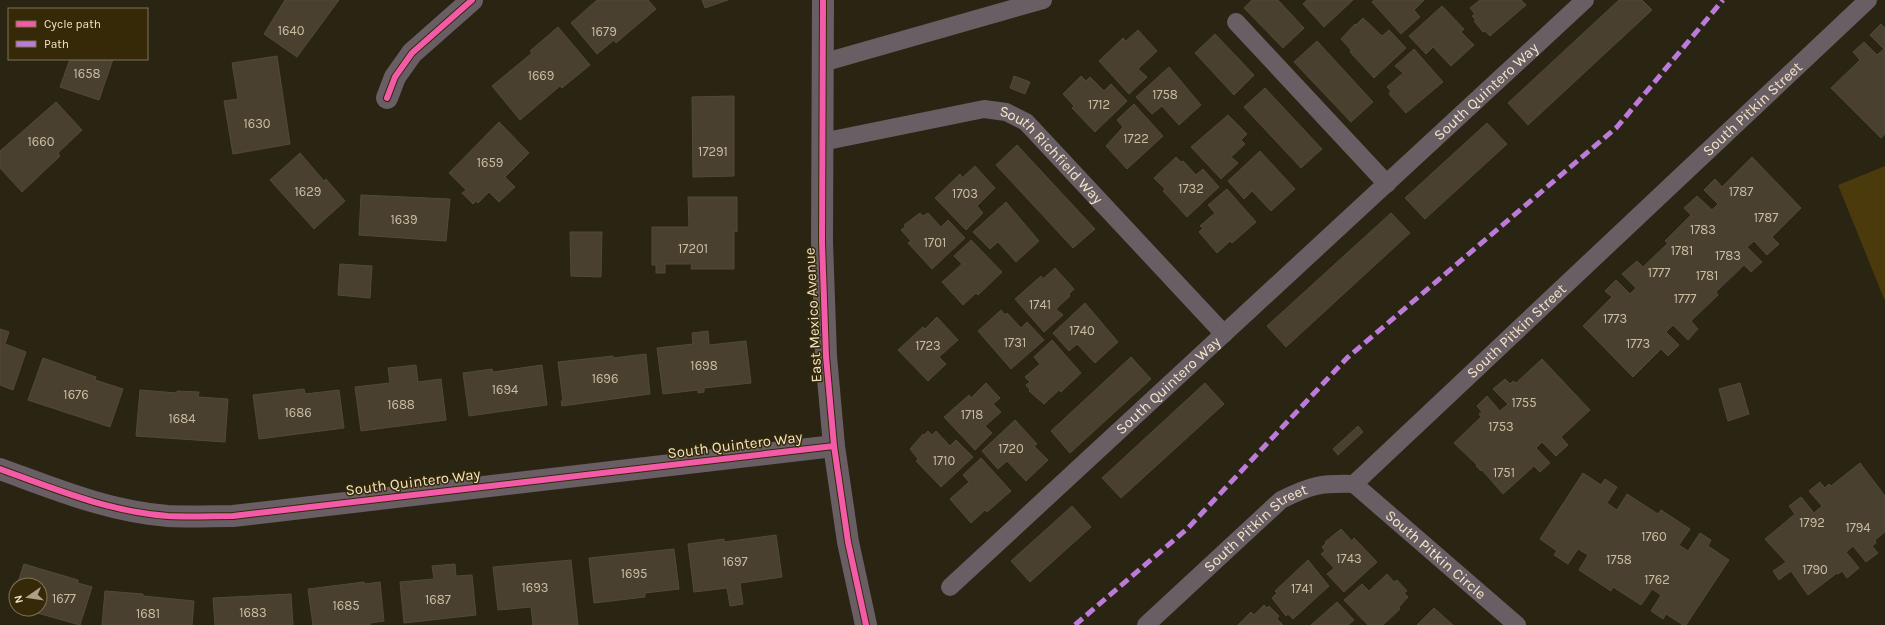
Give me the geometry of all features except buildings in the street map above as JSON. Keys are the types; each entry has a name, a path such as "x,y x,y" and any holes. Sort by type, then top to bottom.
{"street":[{"path":"387,98 395,76 412,53 472,0"},
{"name":"East Mexico Avenue","path":"823,0 822,242 826,356 834,446 848,542 866,625"},
{"name":"South Quintero Way","path":"0,469 84,499 126,510 168,516 233,516 834,446"}],"lane":[{"path":"822,63 1043,0"},
{"name":"South Quintero Way","path":"950,587 1585,0"},
{"name":"South Pitkin Street","path":"1146,625 1281,500 1304,489 1326,484 1354,484 1868,0"},
{"path":"1236,22 1387,184"},
{"name":"South Richfield Way","path":"822,142 984,109 1006,112 1026,122 1224,334"},
{"name":"South Pitkin Circle","path":"1354,484 1517,625"}],"shaded area":[{"path":"1885,166 1885,301 1838,185"}],"marked path":[{"path":"1075,625 1188,528 1347,358 1617,127 1723,0"}],"cycle path":[{"path":"387,98 395,77 412,53 472,0"},
{"path":"823,0 822,242 826,356 834,446 848,542 866,625"},
{"path":"0,469 62,492 125,510 168,516 233,516 834,446"}]}
